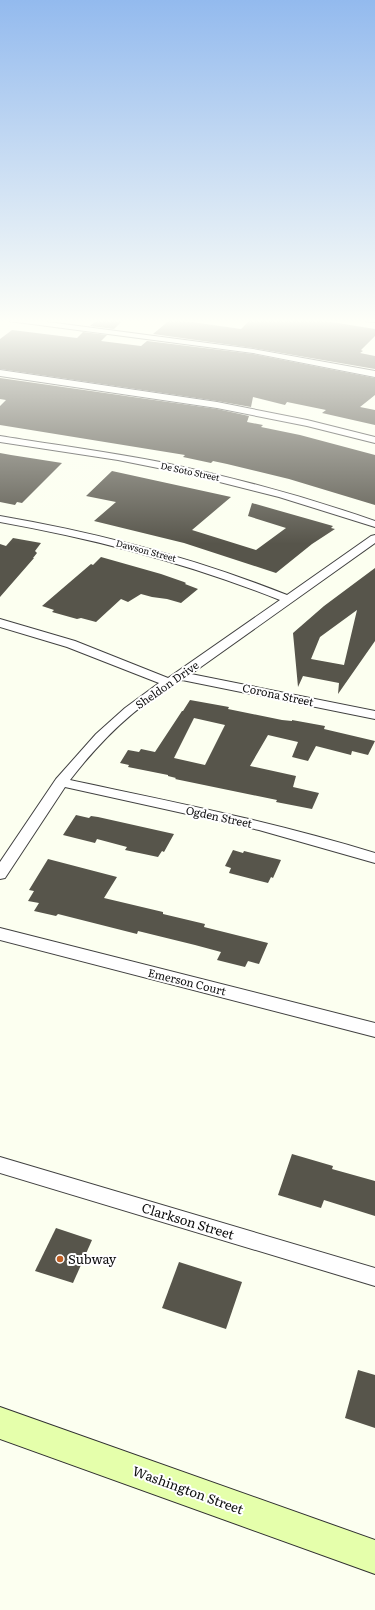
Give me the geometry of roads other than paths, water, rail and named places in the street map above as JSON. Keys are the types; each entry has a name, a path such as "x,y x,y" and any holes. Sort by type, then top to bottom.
{"main road":[{"name":"Washington Street","path":"0,1423 375,1557"}],"street":[{"path":"143,394 217,405 307,423 375,440"},
{"name":"De Soto Street","path":"0,439 123,458 188,471 293,497 375,524"},
{"name":"Dawson Street","path":"0,519 100,538 142,549 202,567 288,599"},
{"name":"Sheldon Drive","path":"0,874 61,782 84,754 113,725 143,700 168,682 180,676 375,538"},
{"path":"0,623 71,644 168,682"},
{"name":"Corona Street","path":"180,676 375,715"},
{"name":"Ogden Street","path":"61,782 275,829 322,841 375,858"},
{"name":"Emerson Court","path":"0,934 375,1030"},
{"name":"Clarkson Street","path":"0,1165 375,1277"}],"place":[{"name":"Subway","path":"60,1259"}]}
